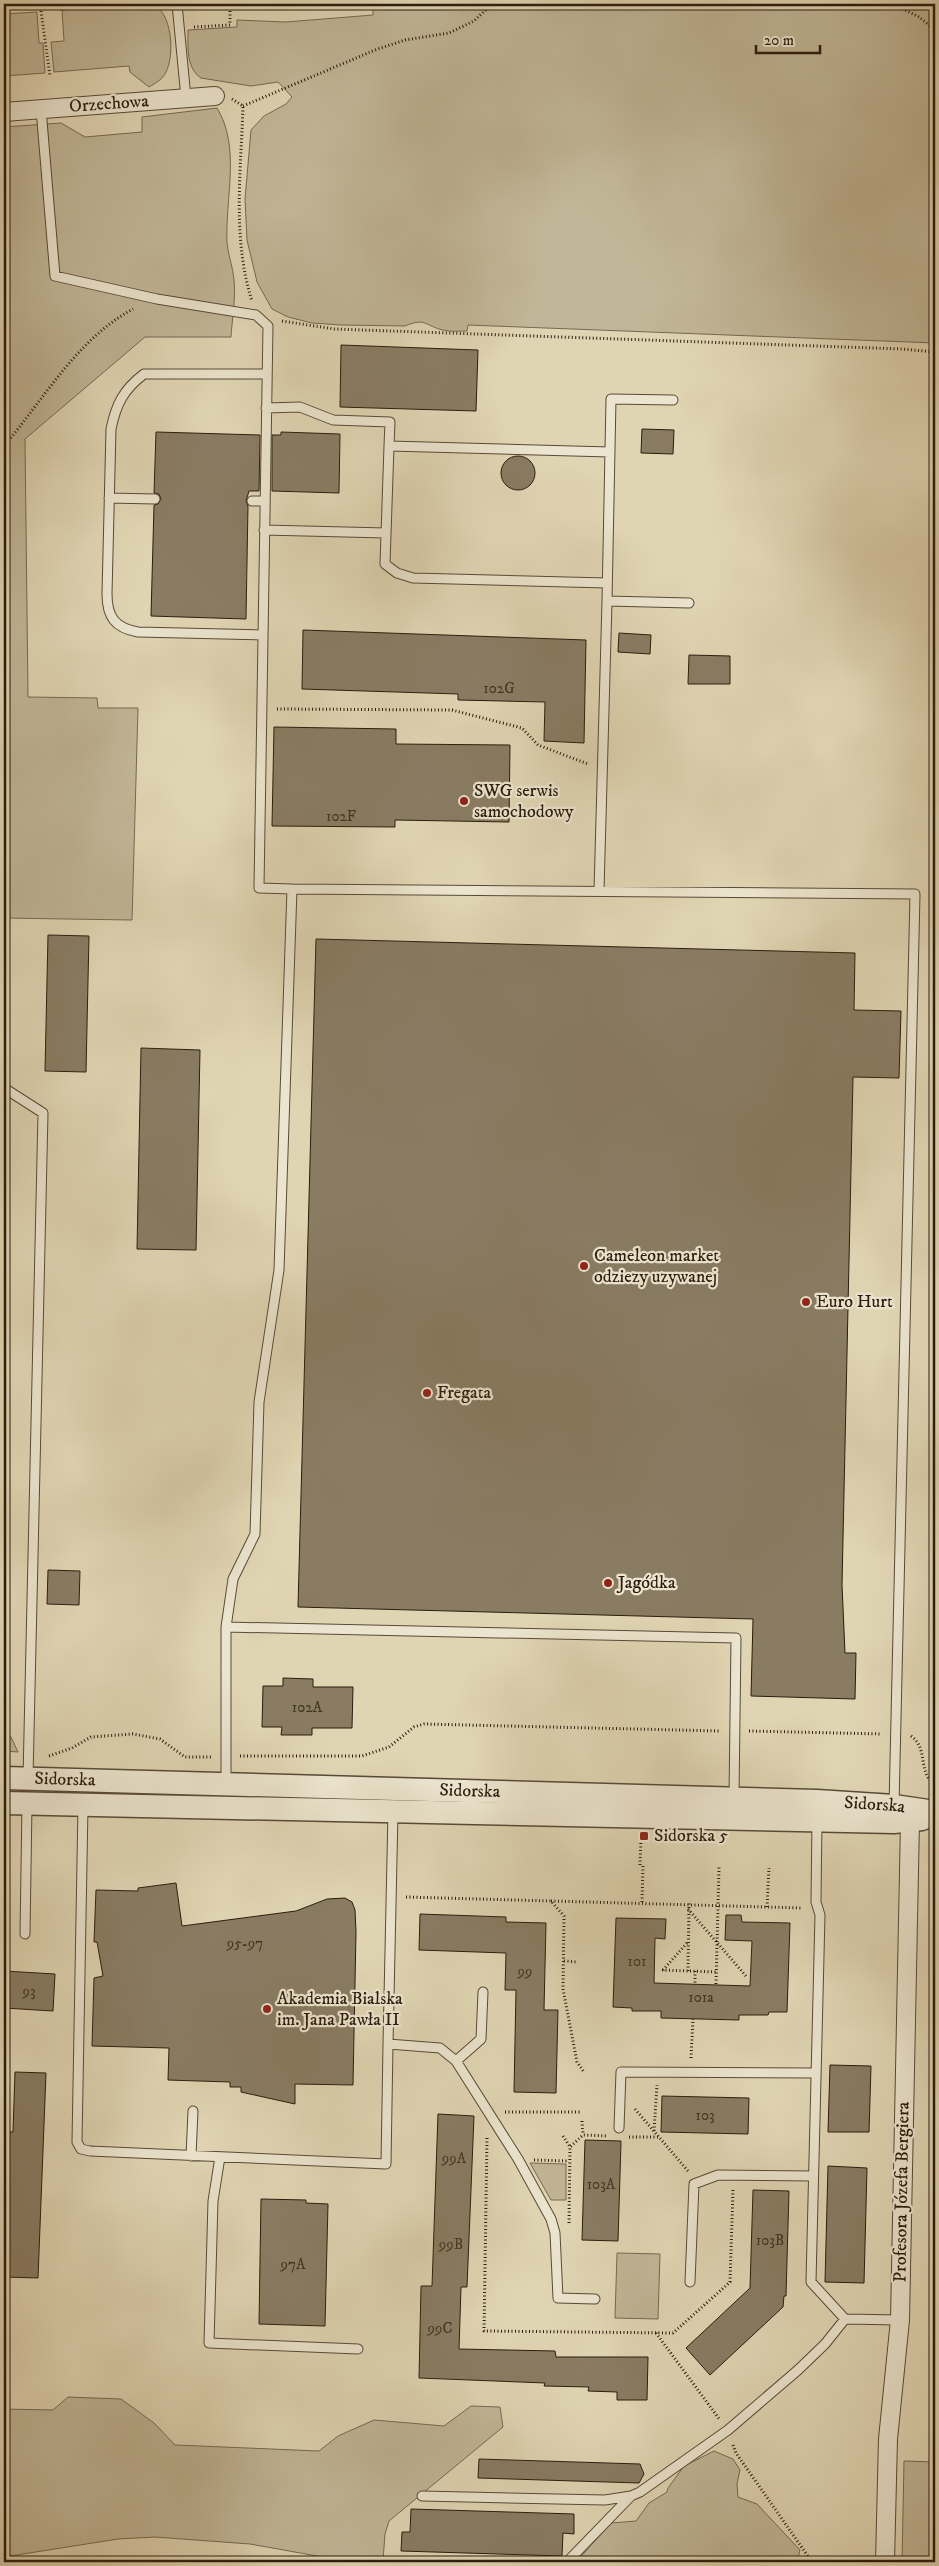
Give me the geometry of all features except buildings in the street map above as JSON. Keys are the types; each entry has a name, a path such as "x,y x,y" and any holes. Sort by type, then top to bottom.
{"street":[{"name":"Orzechowa","path":"4,112 214,96"},
{"name":"Sidorska","path":"4,1778 466,1791 734,1809 902,1814 935,1818"},
{"path":"27,1804 28,1778"},
{"path":"83,1780 83,1805"},
{"path":"225,1809 226,1785"},
{"path":"393,1790 393,1812"},
{"path":"466,1791 477,1814"},
{"name":"Sidorska","path":"4,1803 477,1814 734,1809"},
{"name":"Sidorska","path":"902,1814 935,1812"},
{"name":"Profesora Józefa Bergiera","path":"885,2562 888,2439 900,2320 902,1814"}],"lane":[{"path":"177,4 186,98"},
{"path":"41,109 55,276 157,299 256,315 268,326 258,888 915,894 902,1814"},
{"path":"262,635 138,632 124,630 113,622 107,609 110,428 115,406 128,385 144,374 267,374"},
{"path":"598,891 611,399 673,400"},
{"path":"266,408 300,407 333,420 390,422 385,564 397,573 413,578 607,583"},
{"path":"389,446 610,452"},
{"path":"109,498 155,499"},
{"path":"252,501 264,501"},
{"path":"264,530 386,533"},
{"path":"607,601 689,602"},
{"path":"226,1785 226,1628 233,1579 255,1534 259,1402 278,1270 292,889"},
{"path":"4,1088 44,1113 28,1778"},
{"path":"226,1628 736,1638 734,1809"},
{"path":"25,1934 27,1804"},
{"path":"83,1805 77,2142 81,2149 90,2152 386,2164 393,1812"},
{"path":"817,1811 816,1902 820,1915 810,2282 845,2319 900,2320"},
{"path":"456,2061 481,2039 483,1992"},
{"path":"388,2044 440,2048 456,2061 518,2159 551,2218 554,2234 558,2298 595,2299"},
{"path":"620,2132 621,2072 815,2073"},
{"path":"192,2156 193,2111"},
{"path":"220,2157 213,2201 209,2343 358,2349"},
{"path":"690,2282 694,2184 718,2175 813,2176"},
{"path":"567,2562 631,2496 728,2430 826,2344 845,2319"},
{"path":"422,2496 605,2500 631,2496"}],"path":[{"path":"179,28 230,25 230,4"},
{"path":"358,4 359,9"},
{"path":"243,106 375,50 405,40 449,33 474,21 492,4"},
{"path":"893,4 919,18 935,30"},
{"path":"41,11 50,76"},
{"path":"214,96 229,97 243,106"},
{"path":"243,106 239,226 243,272 256,315 334,329 935,352"},
{"path":"4,446 93,336 112,320 157,299"},
{"path":"261,709 452,710 522,728 538,745 602,769"},
{"path":"240,1756 362,1756 389,1747 414,1726 424,1724 886,1734"},
{"path":"46,1757 72,1748 91,1737 132,1734 160,1739 185,1757 210,1757"},
{"path":"906,1734 917,1741 921,1749 924,1772 928,1780 935,1785"},
{"path":"641,1838 642,1902"},
{"path":"716,1984 719,1867"},
{"path":"767,1907 768,1868"},
{"path":"391,1897 689,1903 808,1908 816,1902"},
{"path":"551,1901 564,1916 563,1989 577,2062 584,2072"},
{"path":"688,1971 689,1903"},
{"path":"688,1909 746,1976"},
{"path":"688,1943 662,1970 717,1972"},
{"path":"564,1962 577,1962"},
{"path":"695,1972 695,1984"},
{"path":"691,2072 693,2018"},
{"path":"654,2132 658,2072"},
{"path":"620,2092 689,2172"},
{"path":"582,2112 488,2113 484,2331 673,2333 730,2282 734,2176"},
{"path":"582,2121 583,2136"},
{"path":"620,2132 659,2137"},
{"path":"563,2136 570,2146 569,2224"},
{"path":"570,2146 583,2136 612,2136"},
{"path":"518,2159 569,2161"},
{"path":"656,2333 728,2430 736,2453 812,2562"}],"shaded area":[{"path":"153,4 164,16 168,25 171,45 166,72 157,82 149,87 130,72 129,66 54,72 51,42 64,41 62,10"},
{"path":"373,4 935,4 935,343 468,325 467,331 446,331 422,322 405,326 312,323 288,317 272,309 257,282 247,240 245,199 251,130 264,116 286,104 292,97 278,82 251,86 201,78 196,74 190,63 188,30 237,27 237,20 286,22 373,15"},
{"path":"37,12 39,43 43,43 45,73 4,76 4,14"},
{"path":"217,108 224,123 230,156 227,243 234,287 231,337 145,337 25,439 28,697 97,698 98,708 138,708 132,920 4,918 4,255 7,252 4,249 4,127 61,123 85,137 142,132 142,117"},
{"path":"4,1734 11,1737 18,1752 4,1751"},
{"path":"530,2163 566,2164 566,2200 551,2200"},
{"path":"617,2253 660,2254 658,2319 615,2318"},
{"path":"68,2397 121,2399 154,2423 175,2445 319,2451 338,2436 374,2420 444,2426 471,2406 500,2407 503,2427 389,2521 385,2534 383,2561 345,2561 250,2544 155,2537 118,2539 4,2557 4,2409 53,2410"},
{"path":"714,2451 733,2459 740,2470 737,2484 738,2497 757,2504 800,2550 797,2562 576,2562 611,2523 636,2521 649,2503 667,2492 684,2466"},
{"path":"904,2461 935,2462 935,2562 902,2562"}],"place":[{"name":"SWG serwis samochodowy","path":"464,801"},
{"name":"Cameleon market odziezy uzywanej","path":"584,1266"},
{"name":"Euro Hurt","path":"806,1302"},
{"name":"Fregata","path":"427,1393"},
{"name":"Jagódka","path":"608,1583"},
{"name":"Sidorska 5","path":"644,1836"},
{"name":"Akademia Bialska im. Jana Pawła II","path":"267,2009"}]}
